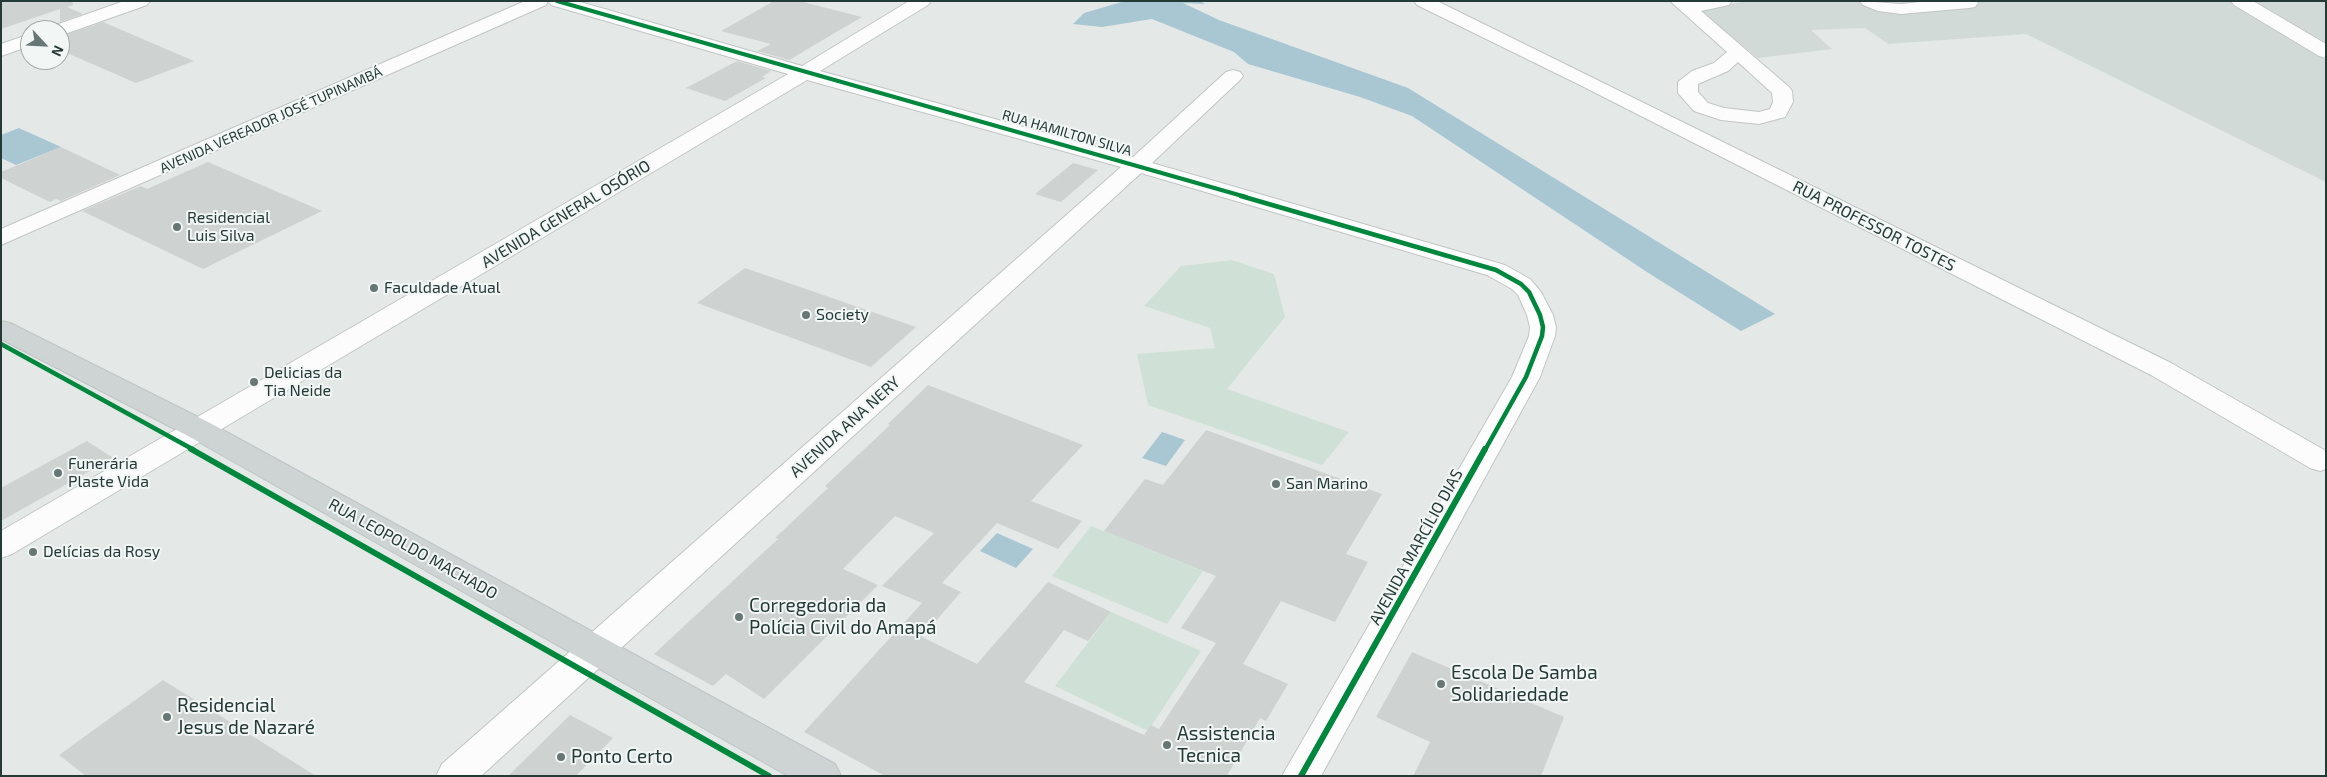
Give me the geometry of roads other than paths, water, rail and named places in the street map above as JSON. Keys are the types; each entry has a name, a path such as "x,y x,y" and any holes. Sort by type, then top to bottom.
{"main road":[{"name":"RUA LEOPOLDO MACHADO","path":"1,329 200,430 822,776"}],"street":[{"path":"70,26 141,1"},
{"name":"AVENIDA VEREADOR JOSÉ TUPINAMBÁ","path":"1,238 540,1"},
{"name":"RUA HAMILTON SILVA","path":"557,1 805,73 1137,164 1496,270 1521,284 1529,292 1543,326"},
{"name":"AVENIDA GENERAL OSÓRIO","path":"1,546 805,73 922,1"},
{"name":"RUA PROFESSOR TOSTES","path":"1423,1 1587,81 2160,369 2320,461"},
{"path":"1683,5 1723,1"},
{"path":"1869,1 1884,7 1901,9 1969,3"},
{"path":"2240,1 2326,52"},
{"path":"1683,5 1738,52 1782,91 1784,102 1778,113 1759,118 1721,114 1701,107 1688,92 1688,82 1699,75 1721,67 1738,52"},
{"path":"1,50 20,43"},
{"name":"AVENIDA ANA NERY","path":"455,776 1233,76"},
{"name":"AVENIDA MARCÍLIO DIAS","path":"1301,776 1526,377 1542,336 1543,326"}],"water":[{"path":"1125,1 1200,1 1205,4 1183,3 1219,20 1408,88 1775,314 1741,331 1650,274 1412,116 1360,97 1248,64 1234,52 1152,19 1102,27 1073,24 1084,13"},
{"path":"19,128 61,147 16,165 1,158 1,135"},
{"path":"1162,432 1185,440 1166,466 1142,458"},
{"path":"997,533 1033,549 1016,568 980,551"}],"place":[{"name":"Residencial Luis Silva","path":"177,227"},
{"name":"Faculdade Atual","path":"374,288"},
{"name":"Society","path":"806,315"},
{"name":"Delicias da Tia Neide","path":"254,382"},
{"name":"Funerária Plaste Vida","path":"58,473"},
{"name":"San Marino","path":"1276,484"},
{"name":"Delícias da Rosy","path":"33,552"},
{"name":"Corregedoria da Polícia Civil do Amapá","path":"739,617"},
{"name":"Escola De Samba Solidariedade","path":"1441,684"},
{"name":"Residencial Jesus de Nazaré","path":"167,717"},
{"name":"Assistencia Tecnica","path":"1167,745"},
{"name":"Ponto Certo","path":"561,757"}]}
